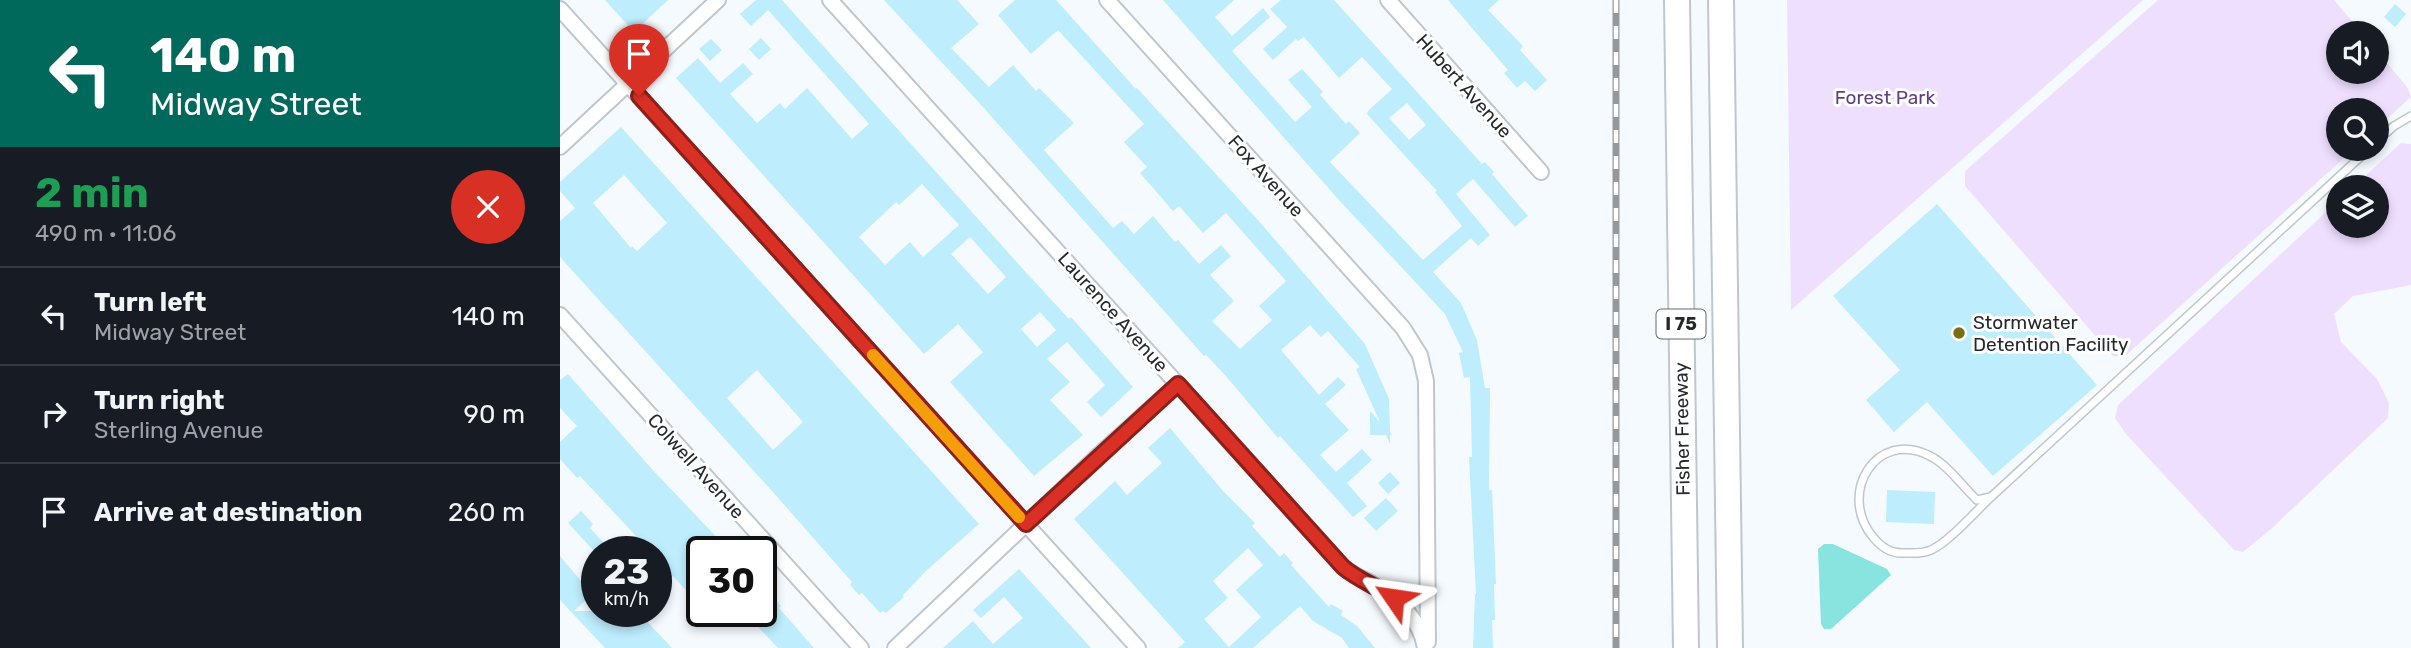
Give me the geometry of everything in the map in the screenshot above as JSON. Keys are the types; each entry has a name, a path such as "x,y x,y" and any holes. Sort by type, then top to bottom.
{"highway":[{"name":"Fisher Freeway","path":"1677,0 1686,648"},
{"name":"I 75","path":"1721,0 1730,648"}],"street":[{"path":"560,148 718,0"},
{"name":"Laurence Avenue","path":"830,0 1343,567 1387,593 1403,607 1418,626 1426,648"},
{"name":"Fox Avenue","path":"1107,0 1403,328 1420,355 1426,381 1426,648"},
{"name":"Hubert Avenue","path":"1388,0 1541,172"},
{"path":"560,9 1138,648"},
{"name":"Colwell Avenue","path":"560,315 861,648"},
{"path":"895,648 1178,384"}],"lane":[{"path":"2389,130 2411,116"},
{"path":"1991,497 1977,500 1931,456 1910,449 1892,449 1879,457 1866,473 1858,489 1858,509 1865,527 1880,545 1896,554 1930,551 1991,497 2356,161"}],"green space":[{"name":"Forest Park","path":"1787,0 2143,0 1791,310"},
{"path":"2158,0 2334,0 2352,21 2326,21 2326,84 2389,84 2389,65 2407,87 2411,97 2389,117 2389,98 2326,98 2326,161 2341,161 2124,357 2113,356 1965,186 1965,171"},
{"path":"2401,143 2411,144 2411,285 2353,296 2334,314 2341,342 2377,379 2389,403 2388,418 2271,529 2243,552 2234,550 2126,434 2115,418 2118,405 2326,212 2326,238 2389,238 2389,175 2366,175 2381,161 2389,161 2389,154"}],"water":[{"path":"1824,544 1833,544 1887,569 1891,575 1831,629 1824,629 1821,624 1818,549"}],"building":[{"path":"605,0 668,0 634,32"},
{"path":"756,0 782,0 1022,268 1069,319 1071,317 1133,387 1101,417 1087,402 1105,385 1067,342 1047,359 1070,382 1050,400 1083,435 1034,476 950,382 983,352 958,324 924,354 676,78 698,58 720,83 743,63 753,74 730,94 757,123 780,103 785,109 807,88 852,139 869,124 768,10 751,26 740,14","holes":["922,184 959,225 923,257 910,242 885,265 859,237 896,202 899,205","970,237 1006,277 988,294 951,254","1040,312 1056,330 1037,347 1021,329"]},
{"path":"884,0 957,0 979,24 951,48 989,87 1013,65 1036,91 1039,88 1074,123 1044,150 1113,228 1122,221 1134,234 1153,216 1175,242 1178,240 1199,264 1221,245 1231,256 1210,275 1234,301 1212,321 1240,349 1272,320 1259,306 1286,281 1226,213 1203,233 1179,206 1173,211 1140,173 1147,167 1124,142 1144,124 1058,30 1031,54 998,15 1015,0 1056,0 1257,219 1365,344 1389,399 1392,435 1390,444 1386,435 1370,435 1370,411 1380,422 1356,369 1360,367 1328,331 1321,337 1310,325 1281,350 1319,395 1338,377 1346,385 1325,404 1349,430 1320,455 1336,472 1362,449 1372,460 1347,483 1367,506 1353,517 1280,436 1278,438 1225,375 1204,356"},
{"path":"1163,0 1234,0 1215,17 1232,36 1263,8 1270,17 1232,51 1295,122 1312,107 1288,80 1302,69 1323,92 1320,95 1346,124 1349,121 1360,133 1330,162 1423,260 1462,226 1435,192 1437,191 1367,114 1392,89 1362,57 1339,78 1304,37 1298,41 1296,39 1273,60 1263,49 1287,27 1270,9 1281,0 1334,0 1482,164 1485,162 1494,172 1492,174 1528,216 1515,227 1473,179 1456,194 1490,235 1478,246 1471,238 1433,272 1461,303 1477,340 1485,388 1490,388 1489,490 1492,490 1496,584 1495,620 1492,620 1493,648 1473,648 1476,594 1469,457 1472,457 1470,377 1464,378 1459,353 1463,352 1445,314 1338,199","holes":["1407,103 1426,125 1409,140 1389,118"]},
{"path":"1448,0 1499,0 1488,10 1523,46 1520,50 1547,80 1535,91 1525,81 1517,88 1504,73 1508,70"},
{"path":"2395,4 2406,14 2395,27 2384,17"},
{"path":"761,38 771,49 759,60 749,49"},
{"path":"711,39 722,50 710,61 699,49"},
{"path":"621,127 979,524 927,570 904,597 886,613 880,613 862,593 859,595 850,585 852,582 772,491 560,257 560,221 575,208 560,191 560,182","holes":["624,175 667,223 637,251 632,246 631,248 593,203","757,370 803,422 773,450 727,398"]},
{"name":"Stormwater Detention Facility","path":"1937,204 2097,385 1993,476 1927,402 1894,432 1866,400 1900,370 1833,296"},
{"path":"568,374 716,536 686,536 686,590 672,577 672,536 636,536 580,476 577,478 560,459 560,442 577,426 560,408 560,380"},
{"path":"1170,428 1223,491 1255,523 1252,526 1280,557 1284,553 1293,563 1291,565 1329,607 1331,604 1343,611 1341,615 1357,626 1375,648 1349,648 1342,638 1313,621 1300,606 1253,648 1178,648 1185,642 1074,519 1115,481 1127,495 1162,463 1148,448","holes":["1248,548 1263,565 1236,590 1261,617 1229,647 1204,619 1228,598 1213,581"]},
{"path":"1390,472 1400,483 1388,494 1378,483"},
{"path":"1887,490 1935,492 1934,524 1886,522"},
{"path":"1386,498 1398,511 1376,531 1364,518"},
{"path":"581,511 593,524 590,528 597,536 581,537 568,523"},
{"path":"560,556 581,581 581,604 574,611 581,611 581,622 560,600"},
{"path":"1019,569 1091,648 943,648 973,621 993,644 1023,618 1004,597 981,618 973,610"},
{"path":"777,602 781,606 779,608 814,648 778,648 758,627 777,627"},
{"path":"585,627 652,627 672,648 605,648"}],"railway":[{"path":"1616,0 1616,648"}],"slow traffic":[{"path":"873,355 1019,517"}],"place":[{"name":"Stormwater Detention Facility","path":"1959,333"}],"route":[{"path":"639,96 1026,524 1178,384 1343,567 1394,598"}]}
